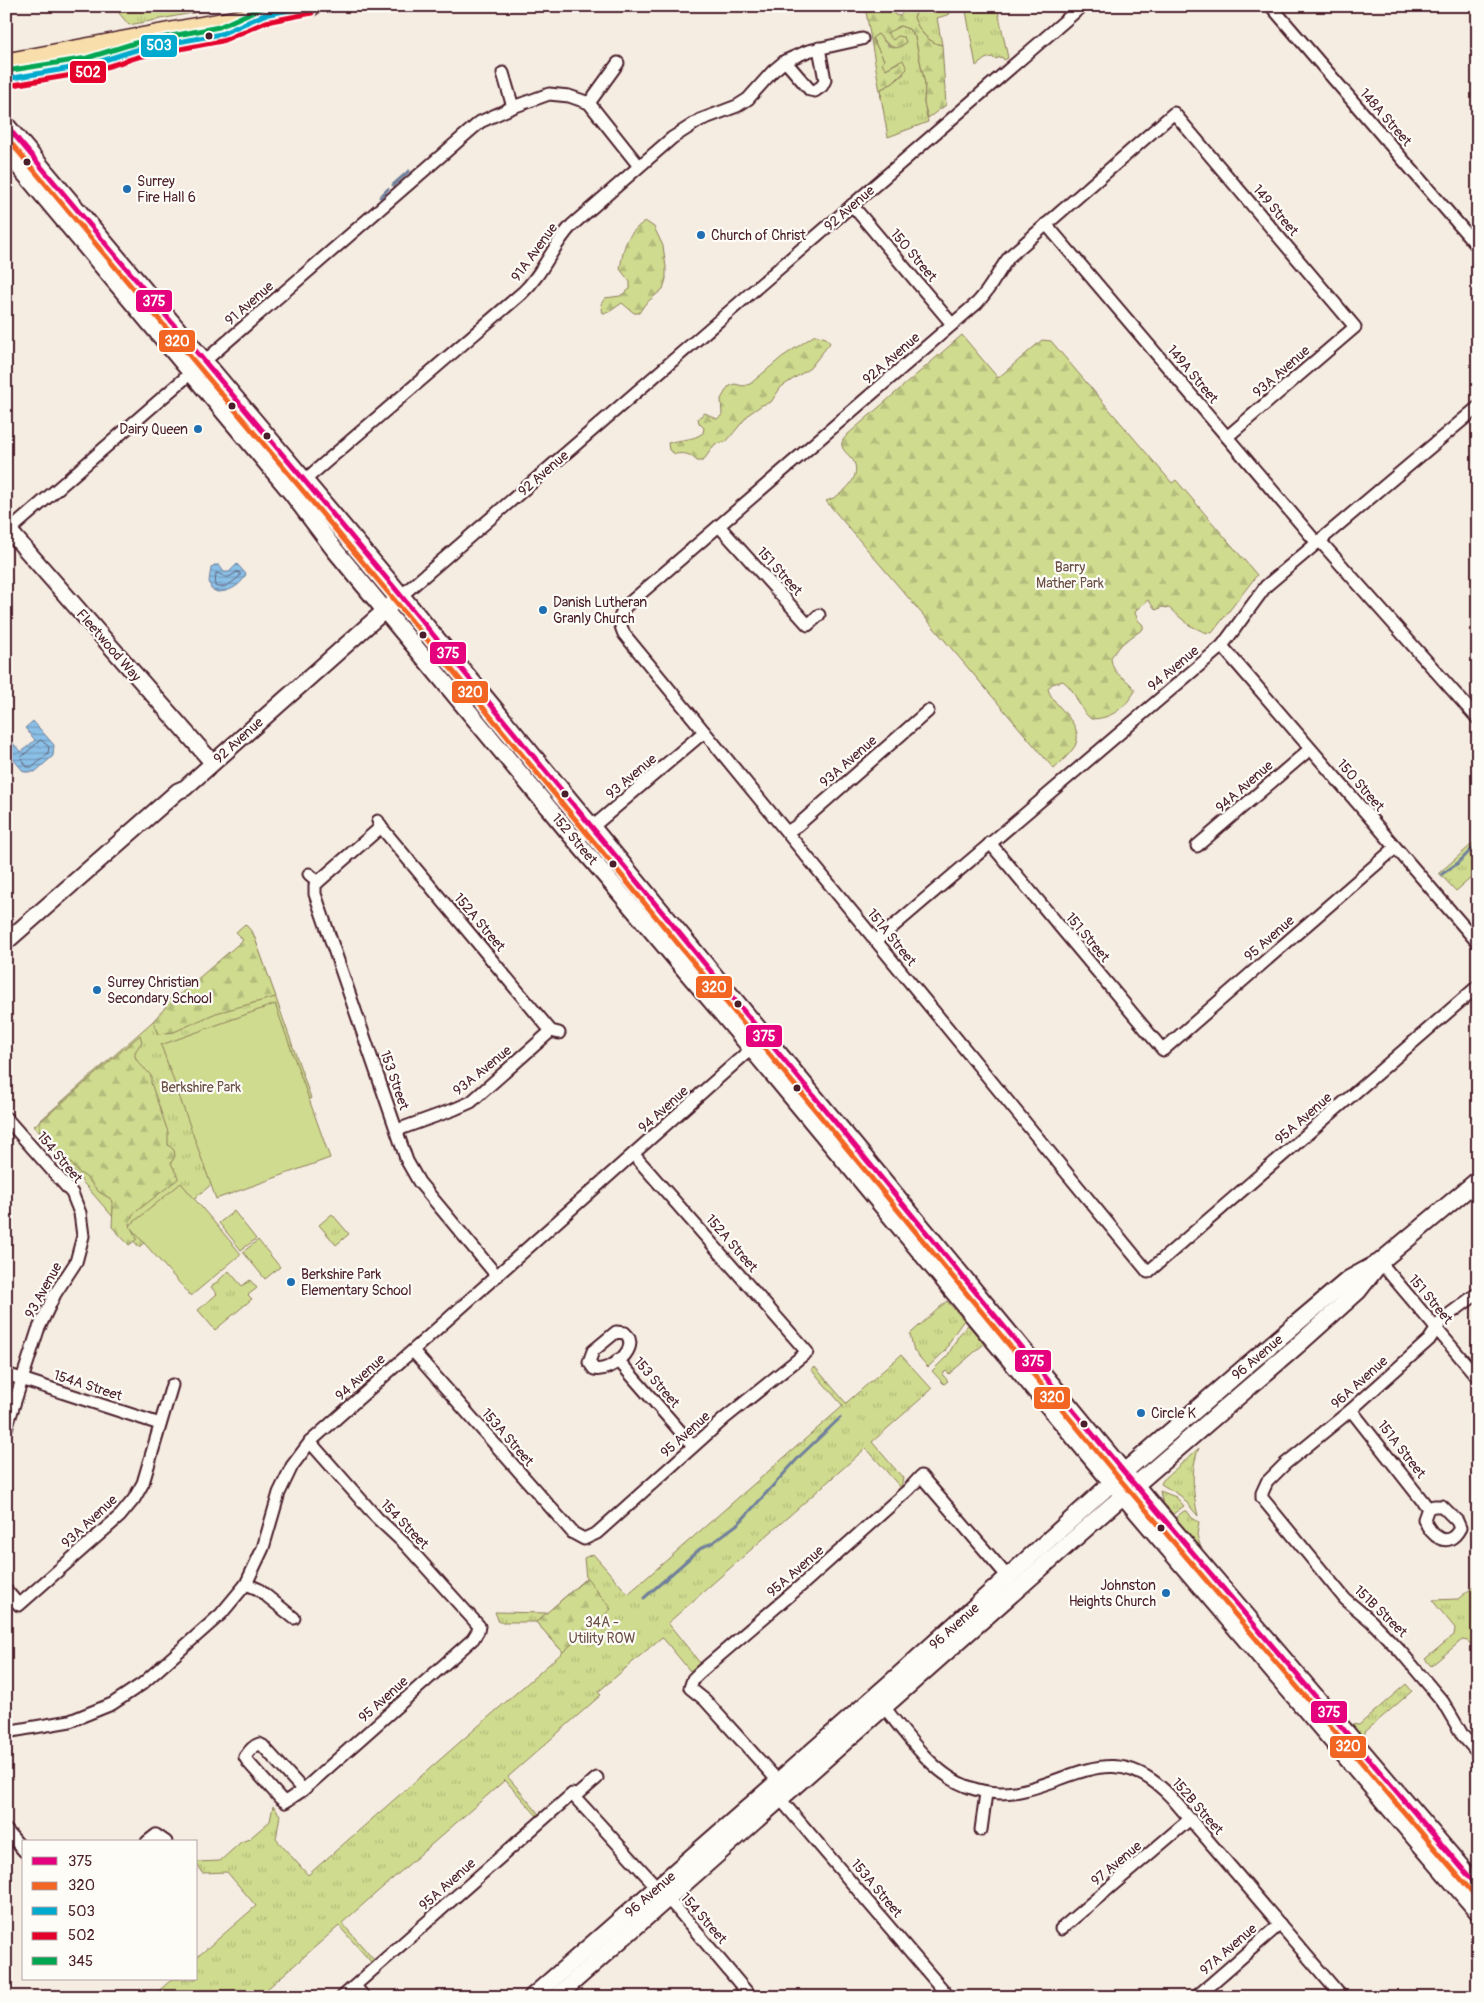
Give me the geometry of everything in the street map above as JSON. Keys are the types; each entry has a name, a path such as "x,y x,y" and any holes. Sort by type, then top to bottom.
{"main road":[{"path":"8,76 280,9 312,6"},
{"path":"8,76 89,65 136,50 170,43 220,24"},
{"name":"152 Street","path":"6,125 401,596 592,828 759,1044 983,1328 1118,1478 1478,1912"},
{"name":"152 Street","path":"6,151 290,492 576,842 759,1044 1003,1326 1118,1478"},
{"path":"84,244 96,233"},
{"name":"96 Avenue","path":"556,1997 778,1781 890,1684 1118,1478 1349,1279 1380,1262 1478,1180"},
{"name":"96 Avenue","path":"532,1997 781,1800 1129,1491 1358,1291 1380,1262"},
{"path":"983,1328 999,1329 1003,1326"},
{"name":"152 Street","path":"1129,1491 1478,1887"},
{"path":"885,1708 885,1700 890,1684"}],"street":[{"name":"92 Avenue","path":"6,942 178,791 185,788 401,596 1082,6"},
{"name":"148A Street","path":"1271,6 1478,247"},
{"name":"91A Avenue","path":"290,492 522,293 534,281 566,231 672,138 689,127 737,106 748,99 785,61 799,54 819,48 862,39"},
{"path":"785,61 810,90 814,92 822,86 825,80 819,48"},
{"path":"618,63 589,102 639,166"},
{"path":"503,73 513,107"},
{"name":"91 Avenue","path":"8,528 204,362 480,122 549,94 569,96 589,102"},
{"name":"92A Avenue","path":"620,618 626,606 989,291 999,271 1010,256 1174,113"},
{"name":"149 Street","path":"1174,113 1355,327"},
{"name":"150 Street","path":"852,205 952,324"},
{"name":"149A Street","path":"1046,224 1318,542 1478,719"},
{"name":"93A Avenue","path":"1227,437 1355,327"},
{"name":"94 Avenue","path":"876,941 1222,646 1266,586 1478,407"},
{"name":"151 Street","path":"719,526 808,625 819,615"},
{"name":"Fleetwood Way","path":"8,528 212,762"},
{"name":"151A Street","path":"620,618 624,634 1148,1272"},
{"name":"150 Street","path":"1222,646 1478,943"},
{"name":"93A Avenue","path":"787,832 798,825 928,711"},
{"name":"93 Avenue","path":"576,842 704,732"},
{"name":"94A Avenue","path":"1197,846 1310,749"},
{"name":"153 Street","path":"379,824 313,878 315,894 413,1172 497,1276"},
{"name":"152A Street","path":"379,824 555,1032"},
{"name":"151 Street","path":"990,843 1163,1050"},
{"name":"95 Avenue","path":"1163,1050 1395,848"},
{"name":"95A Avenue","path":"1148,1272 1478,986"},
{"name":"93A Avenue","path":"397,1130 471,1102 555,1032"},
{"name":"94 Avenue","path":"6,1732 70,1721 118,1700 142,1684 220,1614 246,1584 263,1548 279,1493 292,1466 310,1442 759,1044"},
{"name":"154 Street","path":"6,1118 68,1187 77,1205 82,1222"},
{"name":"152A Street","path":"634,1155 807,1352"},
{"name":"93 Avenue","path":"6,1429 45,1312 76,1262 83,1236 82,1222"},
{"name":"151 Street","path":"1380,1262 1478,1378"},
{"name":"96A Avenue","path":"1262,1493 1267,1482 1285,1464 1351,1410 1429,1340 1444,1319 1478,1293"},
{"name":"153A Street","path":"413,1351 573,1533 584,1538"},
{"name":"95 Avenue","path":"584,1538 597,1533 693,1446 807,1352"},
{"name":"153 Street","path":"618,1360 693,1446"},
{"name":"154A Street","path":"6,1374 160,1424"},
{"name":"93A Avenue","path":"6,1590 20,1605 120,1516 134,1499 143,1483 172,1385"},
{"name":"151A Street","path":"1351,1410 1428,1508"},
{"name":"154 Street","path":"310,1442 377,1518 406,1545 479,1626"},
{"name":"95A Avenue","path":"778,1781 705,1700 690,1688 693,1679 910,1489 921,1476 1008,1577"},
{"name":"151B Street","path":"1262,1493 1262,1498 1345,1599 1391,1640 1443,1702 1463,1736 1478,1753"},
{"path":"246,1584 258,1590 294,1618"},
{"name":"95 Avenue","path":"303,1790 266,1748 260,1744 248,1752 246,1757 248,1762 285,1802 303,1790 473,1639 479,1626"},
{"name":"152B Street","path":"885,1708 937,1768 957,1782 986,1793 1014,1793 1032,1790 1078,1772 1098,1767 1127,1768 1156,1782 1190,1819 1342,1997"},
{"name":"95A Avenue","path":"342,1997 573,1796 597,1778"},
{"path":"981,1830 986,1793"},
{"name":"154 Street","path":"573,1796 662,1893 751,1997"},
{"name":"153A Street","path":"781,1800 949,1997"},
{"name":"97 Avenue","path":"1061,1929 1190,1819"},
{"path":"6,1830 22,1849"},
{"path":"150,1840 156,1836 163,1840"},
{"name":"97A Avenue","path":"1196,1997 1280,1924"},
{"path":"355,1986 364,1997"}],"green space":[{"path":"113,6 204,6 208,10 129,25"},
{"path":"865,6 892,6 895,15 900,16 905,6 920,6 914,17 918,27 932,42 942,45 946,105 928,118 924,103 925,84 915,37 909,29 900,26 887,33 893,40 898,36 904,37 906,42 902,46 895,48 878,34 872,38 884,60 882,64 886,69 903,60 907,69 893,83 881,89 881,97"},
{"path":"920,6 949,6 948,11 950,14 937,18 942,45 928,39 918,27 914,17"},
{"path":"969,6 997,6 1008,58 1004,60 1002,57 995,59 992,57 985,59 976,66 966,11"},
{"path":"900,26 909,29 915,37 925,84 924,103 928,122 888,137 881,89 893,83 904,74 898,62 886,69 882,64 884,60 872,38 878,34 889,47 893,40 886,33"},
{"path":"645,221 654,227 663,246 666,279 663,289 645,304 639,313 634,313 622,303 609,312 603,313 601,304 605,298 620,296 630,289 630,282 620,269 623,254 629,237"},
{"path":"815,335 826,338 830,343 810,368 781,387 771,402 762,405 749,414 726,442 715,444 703,461 697,461 687,454 675,454 669,450 668,443 690,439 703,433 704,428 699,423 698,418 705,413 717,419 722,415 721,399 728,387 735,384 743,386 750,384 782,357"},
{"name":"Barry Mather Park","path":"962,335 998,378 1042,340 1051,341 1172,483 1176,480 1257,575 1212,633 1204,632 1189,625 1169,608 1162,607 1156,610 1148,600 1137,609 1135,613 1143,625 1143,629 1123,643 1111,657 1114,669 1135,691 1127,703 1111,715 1091,719 1082,710 1068,685 1063,681 1052,684 1048,689 1051,696 1073,723 1077,738 1073,749 1054,769 826,501 843,491 855,475 856,468 854,462 844,451 842,441"},
{"path":"1478,839 1478,872 1456,891 1439,873"},
{"path":"245,924 253,933 276,997 216,1013 174,1032 158,1034 153,1021 164,1009 170,998 173,1000 243,940 236,932"},
{"name":"Berkshire Park","path":"253,933 311,1098 139,1247 34,1126"},
{"path":"275,1004 330,1158 216,1199 161,1045"},
{"path":"140,1035 142,1042 136,1050 135,1056 151,1076 151,1083 168,1132 168,1145 174,1150 175,1156 171,1163 178,1179 133,1214 129,1224 137,1239 129,1245 112,1227 113,1207 111,1199 99,1192 86,1177 78,1172 61,1150 40,1131 40,1122"},
{"path":"181,1183 241,1254 191,1296 129,1226"},
{"path":"234,1211 256,1239 241,1250 219,1223"},
{"path":"332,1214 349,1234 336,1245 319,1225"},
{"path":"258,1240 280,1267 265,1279 243,1252"},
{"path":"229,1271 242,1286 250,1280 257,1288 248,1295 252,1299 215,1330 198,1310 217,1294 211,1287"},
{"path":"947,1301 964,1320 945,1351 928,1367 914,1351 910,1334"},
{"path":"968,1325 984,1344 949,1374 946,1371 942,1374 948,1381 944,1384 932,1371 948,1355 959,1335"},
{"name":"34A - Utility ROW","path":"901,1355 932,1389 872,1442 903,1478 901,1488 866,1448 668,1623 700,1663 690,1671 662,1637 598,1692 601,1695 508,1777 539,1814 537,1816 505,1780 342,1923 374,1960 371,1962 339,1926 258,1997 152,1997 171,1980 198,1980 198,1956 256,1906 227,1872 202,1873 198,1862 220,1861 241,1842 249,1839 270,1821 273,1806 280,1815 276,1839 308,1875 563,1652 536,1622 499,1622 495,1612 547,1613 586,1578 584,1558 593,1554 628,1594 843,1406 811,1369 815,1367 846,1403"},
{"path":"1199,1448 1193,1473 1198,1516 1181,1496 1161,1484 1163,1480"},
{"path":"1160,1491 1176,1497 1184,1506 1173,1514 1162,1501"},
{"path":"1184,1511 1187,1511 1192,1518 1199,1522 1197,1535 1201,1548 1175,1518"},
{"path":"587,1578 611,1609 563,1652 536,1622"},
{"path":"1478,1583 1477,1653 1468,1641 1462,1640 1431,1666 1425,1659 1454,1635 1455,1628 1432,1600 1458,1599"},
{"path":"1406,1684 1412,1691 1365,1732 1364,1741 1350,1724 1359,1725"}],"water":[{"path":"237,564 246,574 241,582 234,588 226,591 217,592 211,589 209,581 211,568 214,565 219,565 224,572 229,572"},
{"path":"33,721 54,745 53,756 35,772 24,772 6,751 6,744 10,740 21,752 35,740 25,728"}],"waterway":[{"path":"393,185 409,171"},
{"path":"380,197 388,189"},
{"path":"1442,874 1458,863 1478,843"},
{"path":"644,1598 701,1548 712,1543 739,1523 800,1456 840,1418"}],"transit line":[{"name":"345","path":"6,71 87,58 135,43 219,27 261,8 270,6"},
{"name":"503","path":"6,79 89,65 136,50 221,34 264,15 310,6"},
{"name":"502","path":"7,86 90,72 138,57 222,41 266,22 312,13"},
{"name":"375","path":"6,125 393,586 1124,1472 1478,1887"},
{"name":"320","path":"6,137 387,591 1118,1477 1472,1892"}],"place":[{"name":"Surrey Fire Hall 6","path":"127,189"},
{"name":"Church of Christ","path":"701,235"},
{"name":"Dairy Queen","path":"198,429"},
{"name":"Danish Lutheran Granly Church","path":"543,610"},
{"name":"Surrey Christian Secondary School","path":"97,990"},
{"name":"Berkshire Park Elementary School","path":"291,1282"},
{"name":"Circle K","path":"1141,1413"},
{"name":"Johnston Heights Church","path":"1166,1593"}]}
